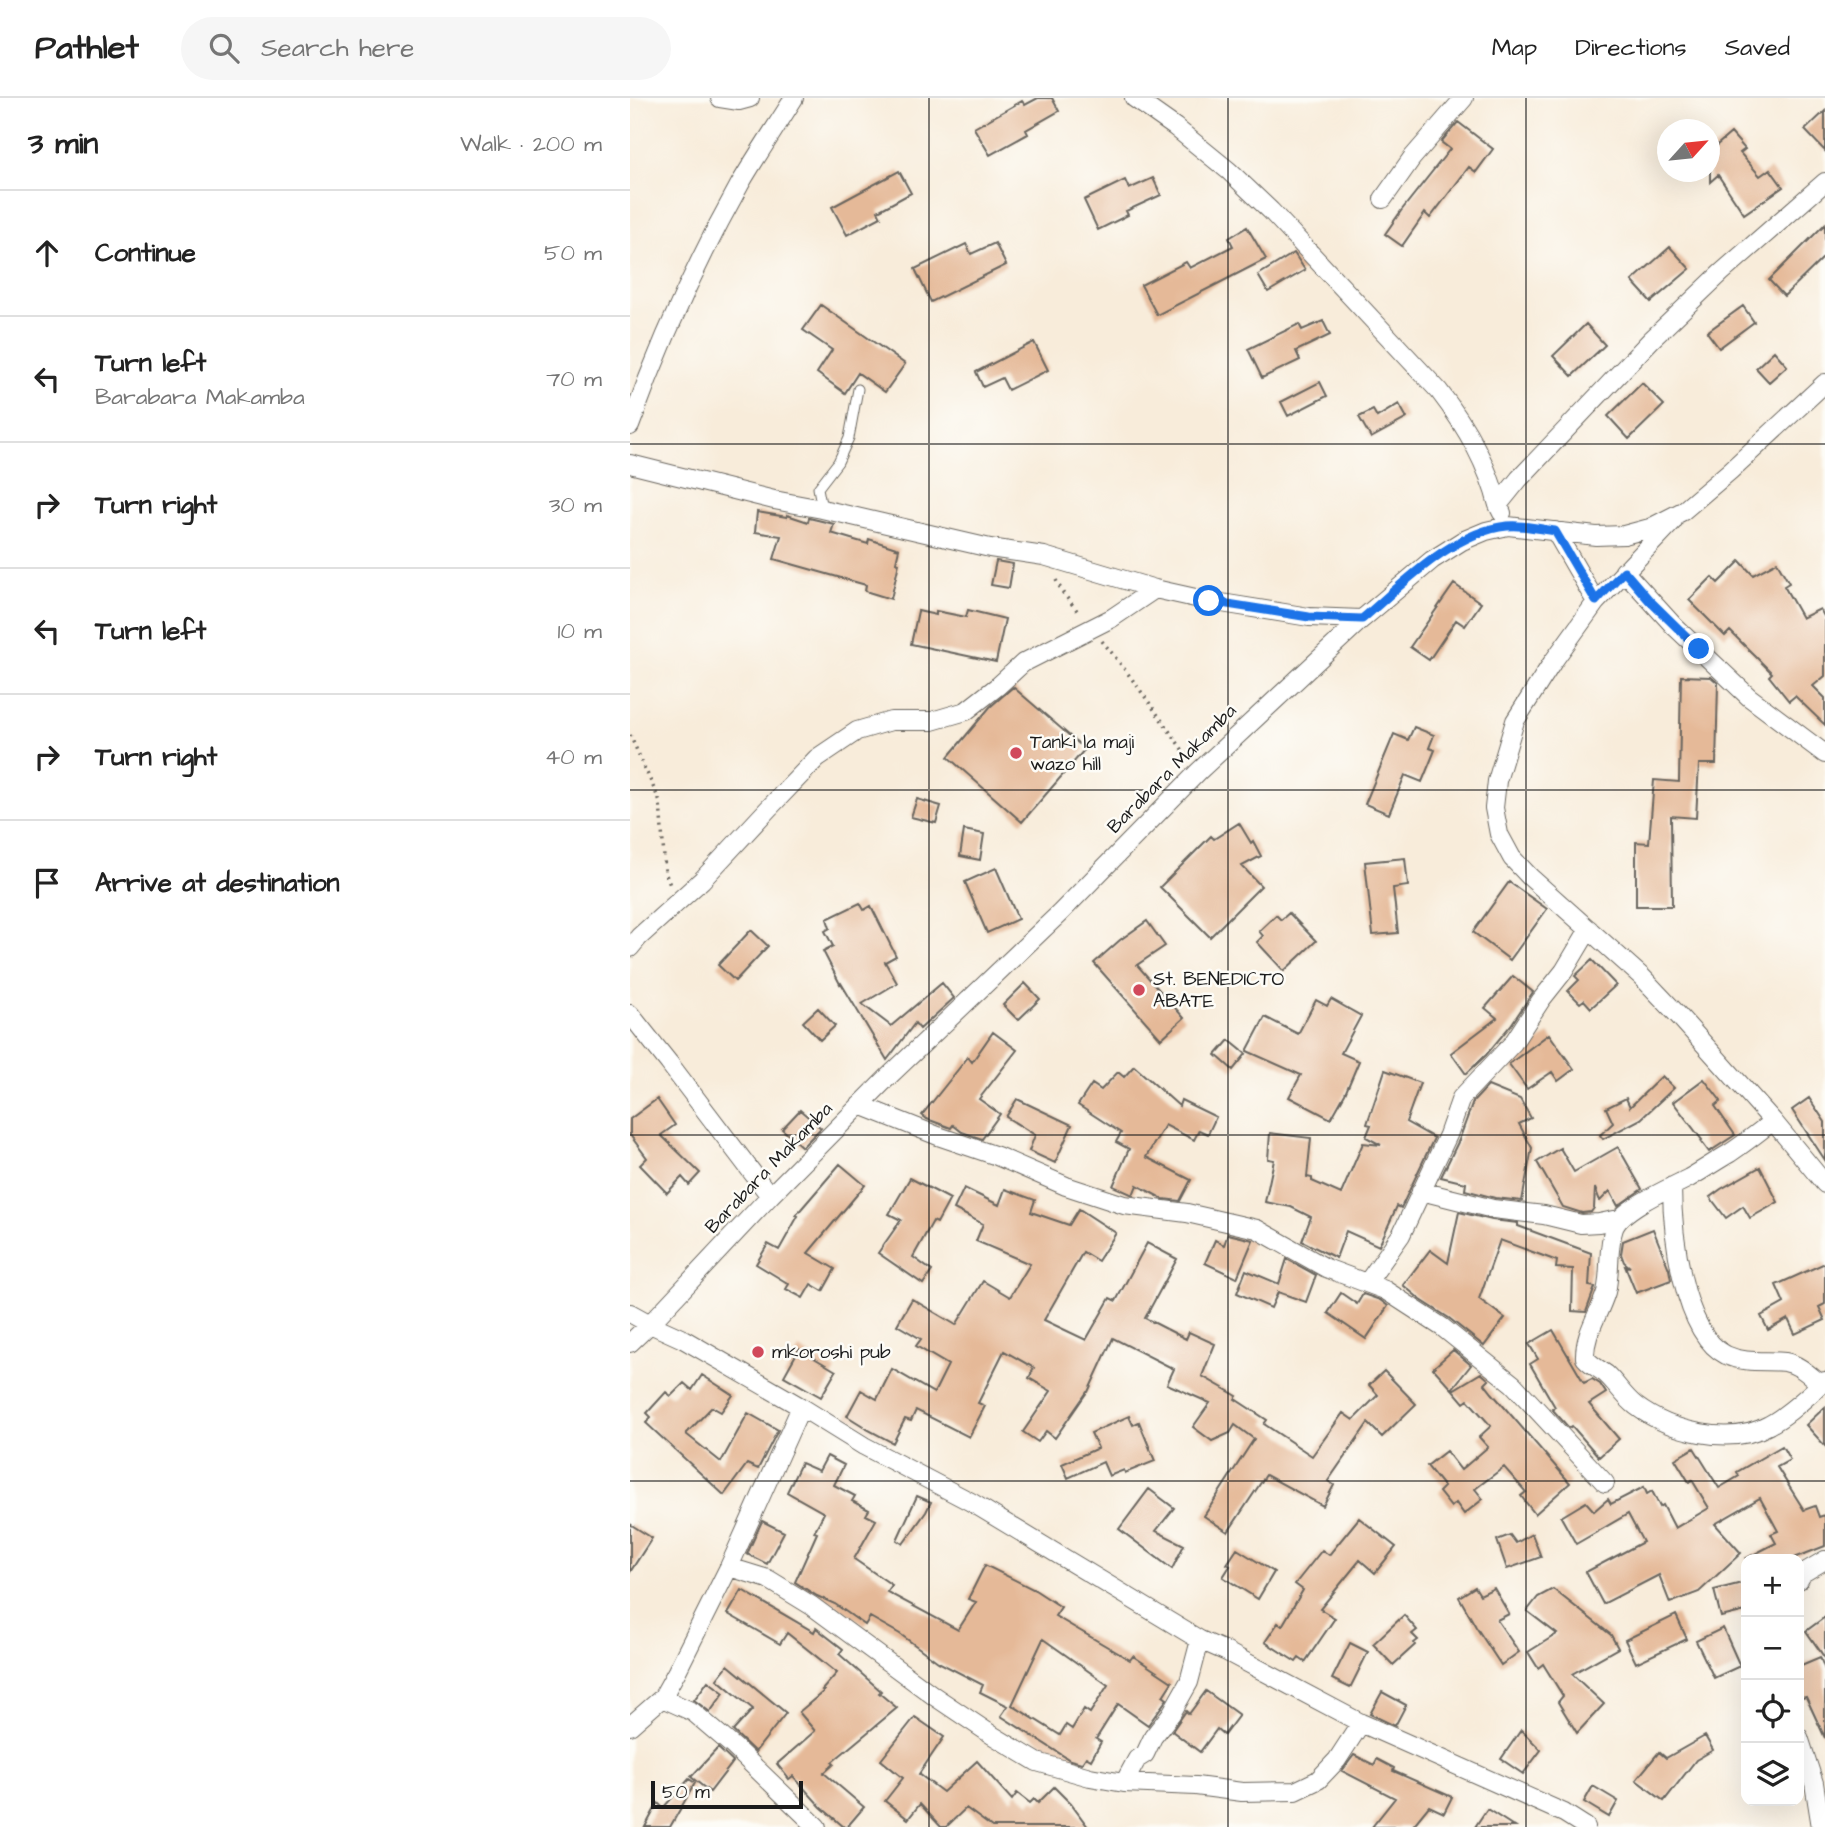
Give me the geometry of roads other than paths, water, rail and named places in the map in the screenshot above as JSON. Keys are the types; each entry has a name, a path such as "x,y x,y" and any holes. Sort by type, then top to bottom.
{"street":[{"path":"720,98 740,101 750,98"},
{"path":"630,426 682,297 740,184 794,98"},
{"path":"1134,98 1229,171 1271,211 1439,391 1481,454 1508,526"},
{"path":"1383,199 1412,158 1464,98"},
{"path":"1498,505 1519,479 1651,340 1721,273 1825,182"},
{"name":"Barabara Makamba","path":"630,1343 860,1105 1059,913 1198,772 1362,619 1432,560 1462,541 1508,526 1596,536 1625,535 1650,528 1683,511 1825,383"},
{"path":"630,464 738,492 990,548 1044,556 1155,589 1209,601 1283,614 1362,619"},
{"path":"1683,511 1596,601 1515,721 1497,781 1494,808 1499,834 1511,858 1642,977 1678,1015 1773,1121 1825,1184"},
{"path":"1555,531 1596,601"},
{"path":"1624,571 1674,626 1749,697 1825,754"},
{"path":"630,948 702,880 817,758 856,731 891,721 932,721 965,711 1023,663 1112,618 1155,589"},
{"path":"1367,1283 1401,1235 1448,1135 1461,1098 1513,1043 1564,971 1589,929"},
{"path":"630,1014 770,1196"},
{"path":"860,1105 997,1156 1066,1186 1124,1205 1186,1213 1257,1229 1325,1268 1385,1290 1442,1326 1513,1384 1605,1483"},
{"path":"1421,1191 1493,1209 1544,1215 1581,1224 1599,1223 1619,1219 1649,1198 1733,1151 1773,1121"},
{"path":"1619,1219 1614,1229 1605,1293 1584,1347 1585,1358 1615,1382 1634,1405 1665,1424 1729,1435 1751,1433 1769,1425 1823,1383 1786,1362 1749,1362 1725,1354 1709,1341 1686,1296 1673,1225 1672,1186"},
{"path":"630,1313 683,1339 864,1446 971,1502 1200,1640 1361,1724 1564,1813 1586,1827"},
{"path":"630,1726 662,1698 729,1567 801,1407"},
{"path":"1804,1572 1825,1560"},
{"path":"729,1567 768,1579 812,1606 934,1696 1037,1762 1090,1777 1124,1783 1196,1786 1242,1792 1296,1791 1318,1780 1337,1760 1361,1724"},
{"path":"1124,1783 1137,1759 1145,1754 1153,1737 1171,1714 1189,1682 1200,1640"},
{"path":"662,1698 693,1712 704,1721 817,1827"},
{"path":"1801,1743 1814,1783 1821,1827"}],"lane":[{"path":"822,509 818,488 838,462 849,438 858,389"}],"place":[{"name":"Tanki la maji wazo hill","path":"1016,753"},
{"name":"St. BENEDICTO ABATE","path":"1139,990"},
{"name":"mkoroshi pub","path":"758,1352"}]}
